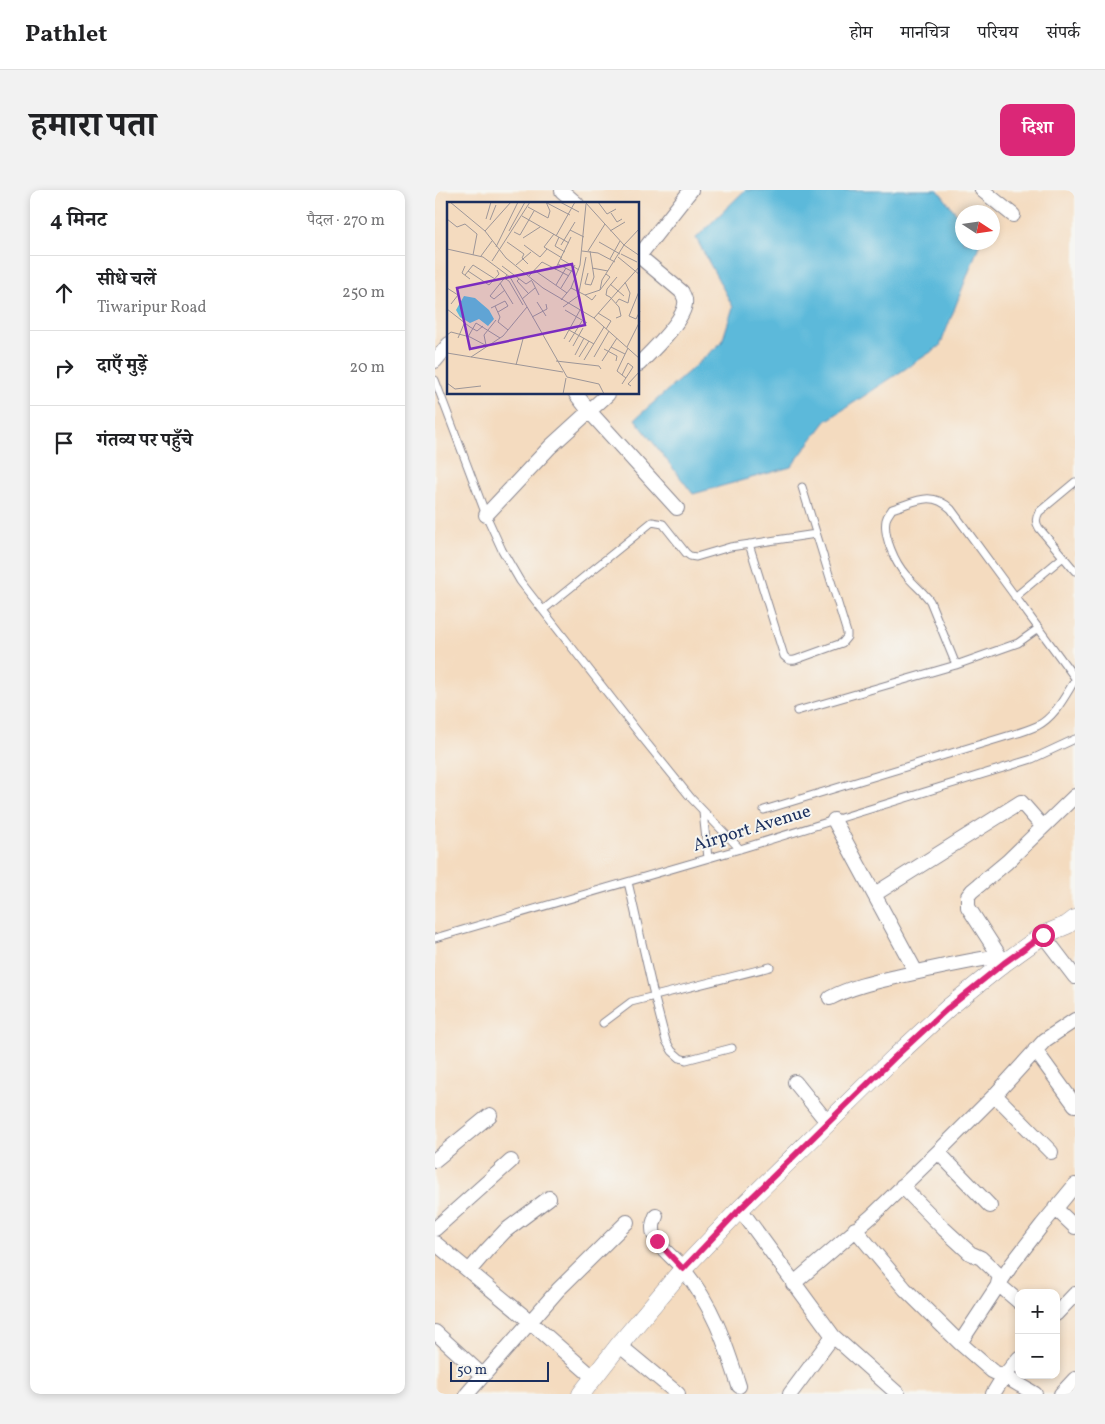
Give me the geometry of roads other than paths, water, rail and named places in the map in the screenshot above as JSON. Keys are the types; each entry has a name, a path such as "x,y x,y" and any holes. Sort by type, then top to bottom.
{"street":[{"path":"562,190 575,202"},
{"path":"640,255 691,190"},
{"path":"982,190 1013,215"},
{"path":"640,257 682,292 685,299 682,314 667,334 640,361"},
{"path":"577,395 677,508"},
{"path":"486,515 550,447 607,395"},
{"path":"1001,960 968,907 968,896 1007,862 1075,796"},
{"path":"875,894 1021,802 1043,826"},
{"path":"833,820 916,972"},
{"path":"581,1394 683,1269 740,1209 895,1057 1001,960 1043,935 1067,925 1075,919"},
{"path":"1043,935 1075,977"},
{"path":"830,998 841,992 866,984 916,972 1001,960"},
{"path":"793,1284 855,1230 938,1152 995,1095 1045,1040 1075,1020"},
{"path":"1035,1050 1075,1105"},
{"path":"795,1082 828,1123"},
{"path":"995,1095 1051,1152"},
{"path":"435,1160 490,1115"},
{"path":"938,1152 990,1206"},
{"path":"435,1229 511,1161"},
{"path":"960,1343 1012,1264 1075,1185"},
{"path":"901,1186 970,1253 981,1258 1000,1276 998,1284"},
{"path":"469,1271 505,1232 549,1198"},
{"path":"1055,1208 1075,1226"},
{"path":"740,1209 793,1284 833,1336 898,1394"},
{"path":"656,1216 653,1227 657,1241 683,1269 705,1300 725,1342 739,1386"},
{"path":"467,1394 558,1290 627,1222"},
{"path":"855,1230 905,1289 960,1343 991,1371 1004,1376 1035,1394"},
{"path":"435,1243 594,1378"},
{"path":"998,1284 1015,1299"},
{"path":"1060,1310 1075,1294"},
{"path":"435,1332 483,1376"},
{"path":"790,1394 833,1336"},
{"path":"619,1346 677,1394"},
{"path":"993,1394 1015,1363"},
{"path":"1061,1394 1075,1379"}],"lane":[{"path":"435,380 486,515 506,558 520,581 641,736 703,811 740,849"},
{"path":"1075,482 1039,512 1036,518 1036,524 1075,571"},
{"path":"749,544 784,656 790,661 795,660 842,643 847,637 847,633 803,486"},
{"path":"763,810 1015,734 1038,725 1058,706 1075,679 951,509 945,503 930,498 892,510 887,515 886,530 893,556 906,576 924,592 930,601 956,665"},
{"path":"543,610 652,522 663,524 686,553 691,556 701,556 730,547 816,534"},
{"path":"1015,597 1063,557"},
{"path":"797,711 956,665 1018,643 1039,628"},
{"name":"Airport Avenue","path":"435,938 740,849 1032,759 1075,739"},
{"path":"703,811 708,858"},
{"path":"628,882 654,995 666,1041 672,1052 686,1060 732,1048"},
{"path":"603,1023 631,1002 770,967"}],"water":[{"path":"745,190 938,190 955,212 955,250 977,250 940,346 826,421 791,467 693,494 635,419 722,342 733,307 696,238"}]}
